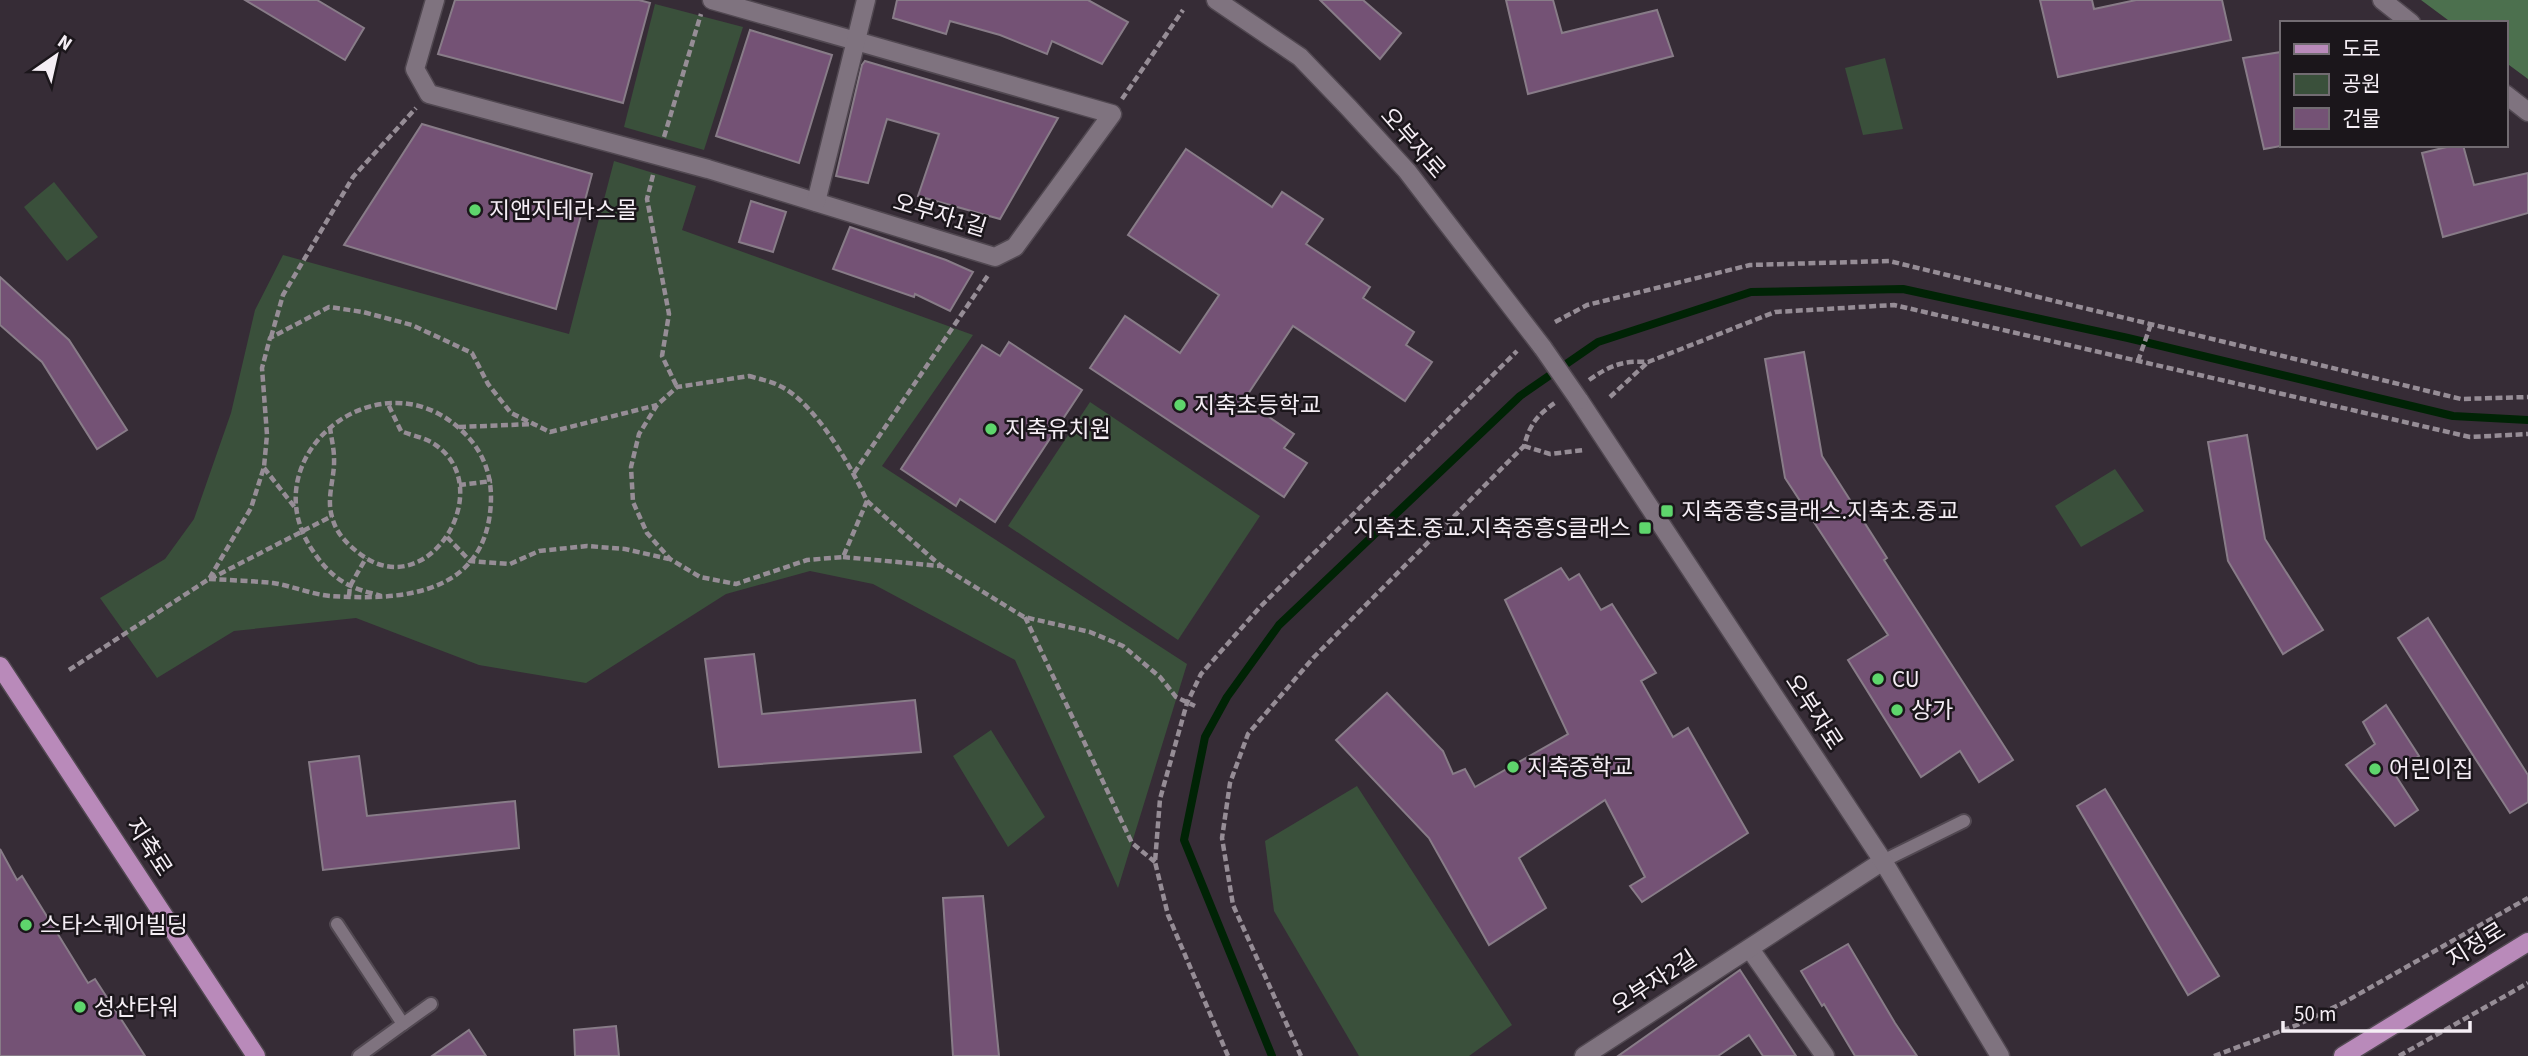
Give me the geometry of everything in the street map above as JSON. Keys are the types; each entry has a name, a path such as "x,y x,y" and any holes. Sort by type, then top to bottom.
{"main road":[{"name":"지축로","path":"0,666 257,1056"},
{"name":"지정로","path":"2343,1056 2528,942"}],"street":[{"path":"429,94 415,69 435,0"},
{"path":"816,202 866,0"},
{"path":"2382,0 2408,21"},
{"name":"오부자로","path":"1223,2 1300,57 1399,162 1580,393 1883,861 2000,1056"},
{"path":"707,4 855,41 1112,114"},
{"name":"오부자1길","path":"429,94 816,202 995,257 1015,247 1112,114"},
{"path":"2507,96 2528,112"},
{"name":"오부자2길","path":"1584,1056 1883,861"},
{"path":"1750,950 1825,1056"}],"lane":[{"path":"1883,861 1964,821"},
{"path":"337,924 403,1024"},
{"path":"359,1056 431,1004"}],"path":[{"path":"677,387 662,356 669,314 647,199 707,4"},
{"path":"1112,114 1183,10"},
{"path":"209,579 251,508 264,467 267,435 262,368 283,295 354,177 429,94"},
{"path":"854,473 991,271 995,257"},
{"path":"1555,322 1587,305 1751,265 1889,261 2461,399 2528,397"},
{"path":"1610,397 1648,362 1774,312 1894,305 2470,437 2528,434"},
{"path":"270,338 329,307 363,312 412,325 472,353 488,384 511,413 550,432 657,405"},
{"path":"2138,361 2151,324"},
{"path":"1228,1056 1168,915 1155,862 1160,799 1187,703 1201,674 1260,607 1517,351"},
{"path":"1580,393 1611,365 1629,360 1648,362"},
{"path":"941,566 843,557 807,560 736,584 700,577 670,559 647,533 633,502 631,467 639,434 657,405 677,387 749,376 780,386 809,407 854,473 867,501 941,566 1024,617 1090,632 1123,646 1160,677 1177,697 1195,706"},
{"path":"1301,1056 1233,905 1222,838 1230,783 1248,734 1306,666 1524,446 1529,426 1539,414 1559,400"},
{"path":"209,579 274,583 328,596 382,596 415,595 446,583 470,561 486,532 492,500 492,481 470,438 447,417 418,405 387,402 356,409 330,426 310,450 298,479 297,510 303,532 323,566 350,586 382,596"},
{"path":"330,426 335,460 330,488 331,516 344,541 366,558 391,566 415,564 436,551 447,537 460,510 459,485 452,462 432,443 401,431 387,402"},
{"path":"458,427 535,424"},
{"path":"1524,446 1550,454 1584,450"},
{"path":"264,467 297,510"},
{"path":"459,485 492,481"},
{"path":"843,557 867,501"},
{"path":"69,670 209,579 331,516"},
{"path":"447,537 470,561 510,564 539,551 587,546 625,549 670,559"},
{"path":"349,596 350,586 366,558"},
{"path":"1024,617 1132,843 1155,862"},
{"path":"2214,1056 2297,1025 2343,1003 2528,898"},
{"path":"2399,1056 2528,983"}],"green space":[{"path":"2421,0 2528,0 2528,79 2507,63 2507,21 2449,21"},
{"path":"655,4 743,27 704,150 624,127"},
{"path":"1885,58 1903,129 1863,135 1845,68"},
{"path":"614,161 696,186 682,230 973,335 882,466 1187,664 1118,888 1015,660 873,584 810,571 726,594 586,683 479,665 356,618 234,631 157,678 100,598 165,559 194,519 231,413 255,310 283,255 569,334"},
{"path":"54,182 98,237 67,261 24,207"},
{"path":"1090,402 1260,516 1178,640 1008,526"},
{"path":"2115,469 2144,511 2081,547 2055,506"},
{"path":"991,730 1045,817 1008,847 953,756"},
{"path":"1357,786 1512,1025 1469,1056 1359,1056 1274,911 1265,841"}],"building":[{"path":"245,0 317,0 364,28 345,60"},
{"path":"455,0 639,0 650,3 623,103 438,54"},
{"path":"897,0 1088,0 1128,22 1102,64 1052,41 1047,54 1000,35 950,21 946,34 893,18"},
{"path":"1320,0 1363,0 1401,33 1380,59"},
{"path":"1506,0 1553,0 1562,33 1657,10 1673,56 1528,94"},
{"path":"2040,0 2092,0 2094,9 2136,0 2222,0 2231,40 2058,77"},
{"path":"750,30 832,55 799,163 716,136"},
{"path":"2280,52 2280,146 2264,149 2243,58"},
{"path":"865,61 1058,118 1000,219 918,196 939,134 887,119 868,183 836,176"},
{"name":"지앤지테라스몰","path":"422,124 592,174 556,309 344,245"},
{"path":"2447,147 2464,147 2474,185 2528,173 2528,213 2443,237 2422,153"},
{"path":"1186,149 1272,207 1282,192 1323,219 1306,244 1370,287 1363,298 1414,332 1406,345 1432,362 1405,401 1293,326 1244,400 1294,434 1284,448 1307,463 1284,497 1090,368 1125,316 1180,353 1219,295 1128,235"},
{"path":"751,201 786,212 773,252 739,242"},
{"path":"850,227 973,272 950,311 915,294 914,297 833,269"},
{"path":"0,277 69,340 127,430 97,449 42,362 0,325"},
{"name":"지축유치원","path":"1009,342 1082,390 995,522 960,499 956,506 901,469 982,345 1000,356"},
{"path":"1804,352 1822,456 1887,558 1884,560 2013,760 1979,782 1960,751 1921,777 1848,660 1888,635 1785,478 1765,359"},
{"path":"2247,435 2265,539 2323,630 2283,654 2228,561 2208,442"},
{"path":"1561,568 1569,580 1579,574 1601,610 1612,604 1656,673 1641,681 1673,737 1688,728 1748,833 1642,902 1630,886 1645,877 1605,800 1519,858 1546,908 1489,945 1429,838 1336,740 1387,693 1443,751 1453,774 1465,769 1475,787 1568,734 1505,600"},
{"path":"2428,618 2528,775 2528,802 2510,813 2398,638"},
{"path":"754,654 762,714 915,700 921,752 719,767 705,659"},
{"name":"어린이집","path":"2386,705 2419,756 2394,773 2418,810 2395,826 2346,765 2375,744 2363,722"},
{"path":"359,756 367,816 515,801 519,848 323,870 309,762"},
{"path":"2105,789 2219,976 2188,995 2077,806"},
{"path":"0,849 17,880 22,876 88,983 95,979 145,1056 0,1056"},
{"path":"983,896 999,1056 953,1056 943,898"},
{"path":"1848,944 1917,1056 1855,1056 1824,1004 1822,1006 1801,971"},
{"path":"1740,970 1796,1056 1763,1056 1749,1035 1718,1056 1618,1056"},
{"path":"616,1026 619,1056 575,1056 574,1030"},
{"path":"469,1030 486,1056 432,1056"}],"waterway":[{"path":"1272,1056 1184,840 1205,737 1227,697 1279,625 1520,396 1598,342 1751,292 1903,289 2128,338 2453,416 2528,420"}],"place":[{"name":"지앤지테라스몰","path":"475,210"},
{"name":"지축초등학교","path":"1180,405"},
{"name":"지축유치원","path":"991,429"},
{"name":"지축중흥S클래스.지축초.중교","path":"1667,511"},
{"name":"지축초.중교.지축중흥S클래스","path":"1645,528"},
{"name":"CU","path":"1878,679"},
{"name":"상가","path":"1897,710"},
{"name":"지축중학교","path":"1513,767"},
{"name":"어린이집","path":"2375,769"},
{"name":"스타스퀘어빌딩","path":"26,925"},
{"name":"성산타워","path":"80,1007"}]}
